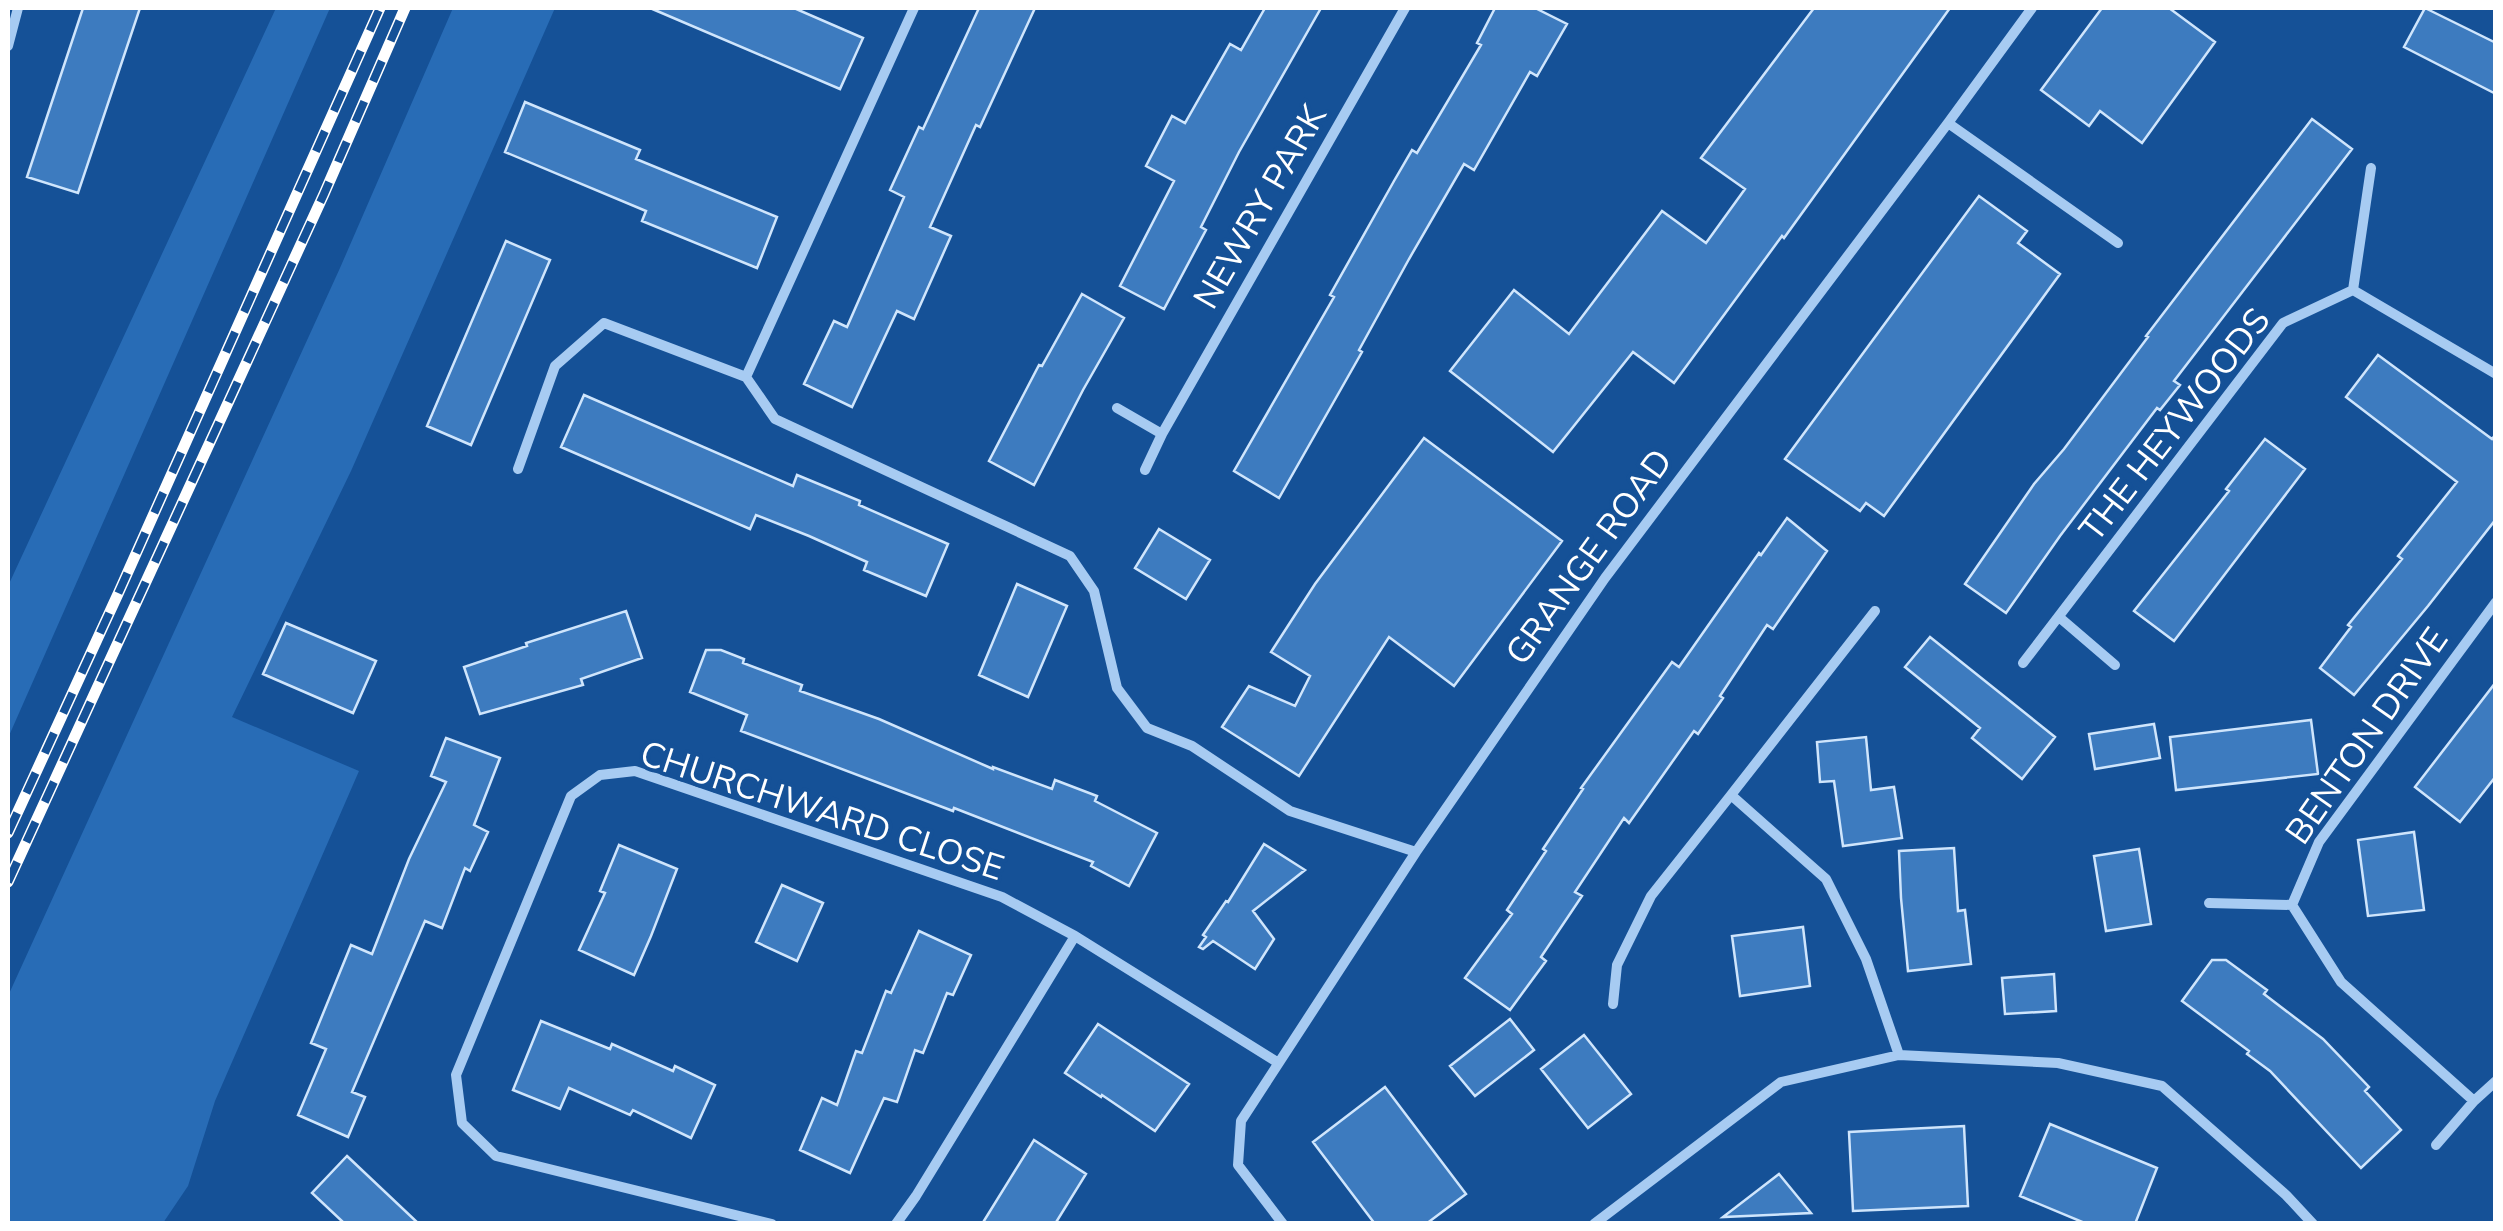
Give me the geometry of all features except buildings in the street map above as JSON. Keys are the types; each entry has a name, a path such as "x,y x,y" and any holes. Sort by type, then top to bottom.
{"street":[{"path":"8,46 18,8"},
{"path":"746,377 914,8"},
{"name":"NEWRY PARK","path":"1146,470 1162,434 1405,8"},
{"name":"GRANGE ROAD","path":"1283,1224 1238,1164 1241,1121 1277,1062 1605,578 2032,8"},
{"path":"1948,123 2118,243"},
{"path":"2371,168 2353,290 2496,374"},
{"name":"THE HEYWOODS","path":"2023,663 2283,324 2353,290"},
{"path":"518,469 555,366 604,323 746,377 775,419 1070,556 1094,591 1117,688 1147,728 1192,746 1290,811 1416,852"},
{"path":"1116,408 1162,434"},
{"name":"BENTON DRIVE","path":"2292,905 2318,842 2496,602"},
{"path":"1613,1004 1617,965 1650,896 1875,611"},
{"path":"2059,617 2115,665"},
{"name":"CHURCHWARD CLOSE","path":"772,1224 496,1156 462,1123 456,1075 571,796 600,776 635,772 1002,897 1076,936 1277,1062"},
{"path":"1731,795 1826,878 1866,959 1899,1055"},
{"path":"2210,903 2292,905 2341,982 2474,1101"},
{"path":"896,1224 1076,936"},
{"path":"1594,1224 1781,1082 1899,1055 2058,1063 2162,1086 2286,1195 2313,1224"},
{"path":"2436,1145 2496,1081"}],"shaded area":[{"path":"276,8 330,8 8,738 8,586"},
{"path":"453,8 555,8 351,471 232,717 359,771 215,1101 188,1186 163,1223 8,1223 8,996 340,268"}],"railway":[{"path":"8,833 380,8"},
{"path":"8,882 324,194 405,8"}]}
